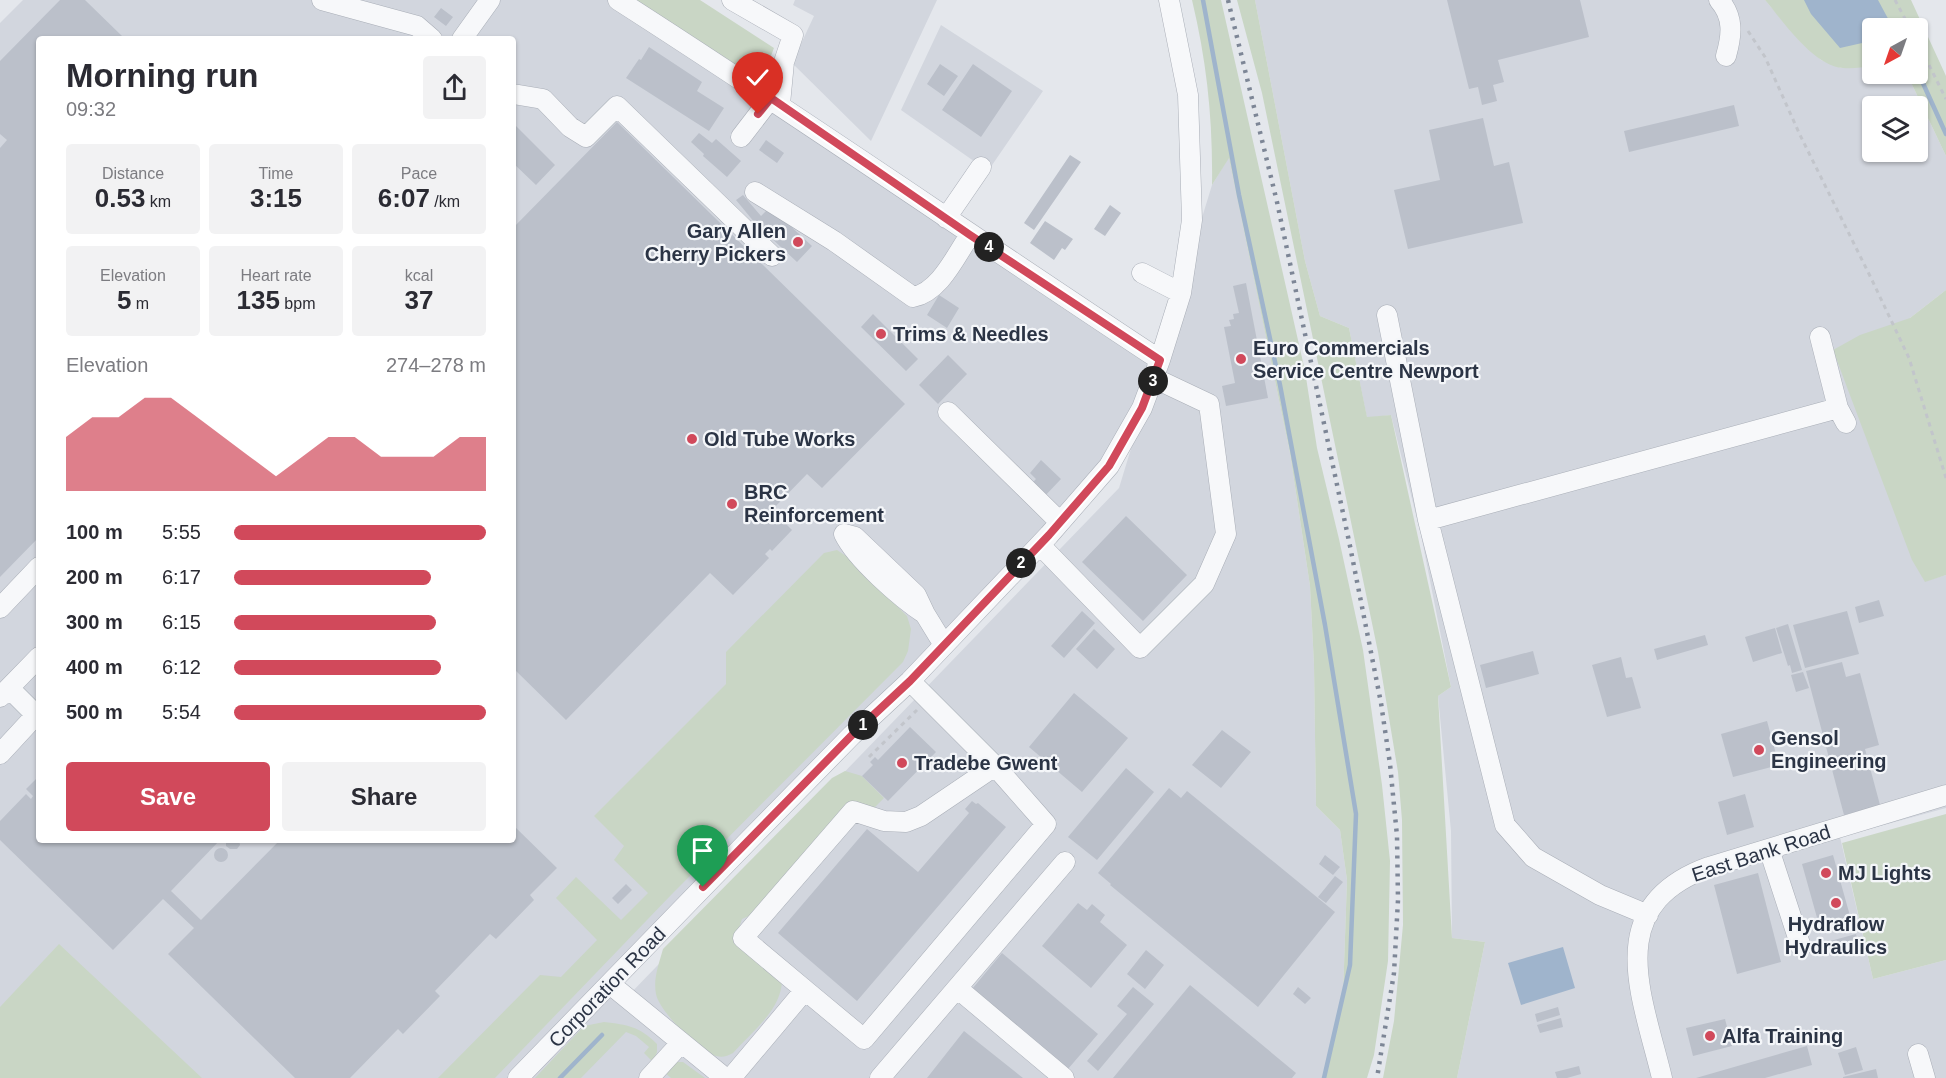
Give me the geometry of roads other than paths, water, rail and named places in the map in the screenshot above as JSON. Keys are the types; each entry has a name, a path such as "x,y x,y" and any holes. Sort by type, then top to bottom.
{"street":[{"path":"322,0 417,26 429,36"},
{"path":"464,36 490,0"},
{"path":"618,0 776,101 1209,404 1226,534 1204,584 1140,648 1040,545"},
{"path":"732,0 794,35 784,62 776,101 741,137"},
{"name":"Corporation Road","path":"518,1078 852,735 910,681 1040,545 1109,466 1142,408 1157,369 1181,293 1192,220 1188,95 1169,0"},
{"path":"1724,7 1731,28 1725,56"},
{"path":"516,94 543,99 570,128 586,137 617,106 772,256"},
{"path":"945,218 981,166"},
{"path":"755,192 834,241 914,297 929,290 939,280 970,235"},
{"path":"1142,273 1181,293"},
{"path":"1387,315 1428,520 1504,825 1533,857 1600,895 1648,915"},
{"path":"1428,520 1842,415 1820,337"},
{"path":"948,412 1060,522"},
{"path":"836,532 909,603 925,614 944,645"},
{"path":"0,608 36,570"},
{"path":"36,660 4,693 36,713"},
{"path":"910,681 995,766 1046,824 864,1039 743,938 853,811 884,821 906,822 921,816 995,766"},
{"path":"0,754 36,716"},
{"name":"East Bank Road","path":"1662,1078 1636,964 1637,942 1648,915 1663,895 1683,878 1709,867 1946,795"},
{"path":"1769,849 1801,947"},
{"path":"880,1078 1065,862"},
{"path":"610,984 725,1078"},
{"path":"957,988 1064,1078"},
{"path":"731,1078 805,990"},
{"path":"649,1078 681,1043"},
{"path":"1918,1054 1925,1078"}],"water":[{"path":"1804,0 1878,0 1888,18 1862,18 1862,43 1840,48 1811,14"},
{"path":"1563,947 1575,988 1521,1005 1508,963"}],"waterway":[{"path":"1203,0 1239,195 1280,385 1325,625 1356,814 1350,965 1324,1078"},
{"path":"1923,84 1946,134"},
{"path":"560,1078 602,1035"}],"railway":[{"path":"1228,0 1277,202 1350,546 1381,703 1390,764 1397,836 1398,900 1394,973 1377,1078"}],"place":[{"name":"Gary Allen Cherry Pickers","path":"798,242"},
{"name":"Trims & Needles","path":"881,334"},
{"name":"Euro Commercials Service Centre Newport","path":"1241,359"},
{"name":"Old Tube Works","path":"692,439"},
{"name":"BRC Reinforcement","path":"732,504"},
{"name":"Gensol Engineering","path":"1759,750"},
{"name":"Tradebe Gwent","path":"902,763"},
{"name":"MJ Lights","path":"1826,873"},
{"name":"Hydraflow Hydraulics","path":"1836,903"},
{"name":"Alfa Training","path":"1710,1036"}]}
